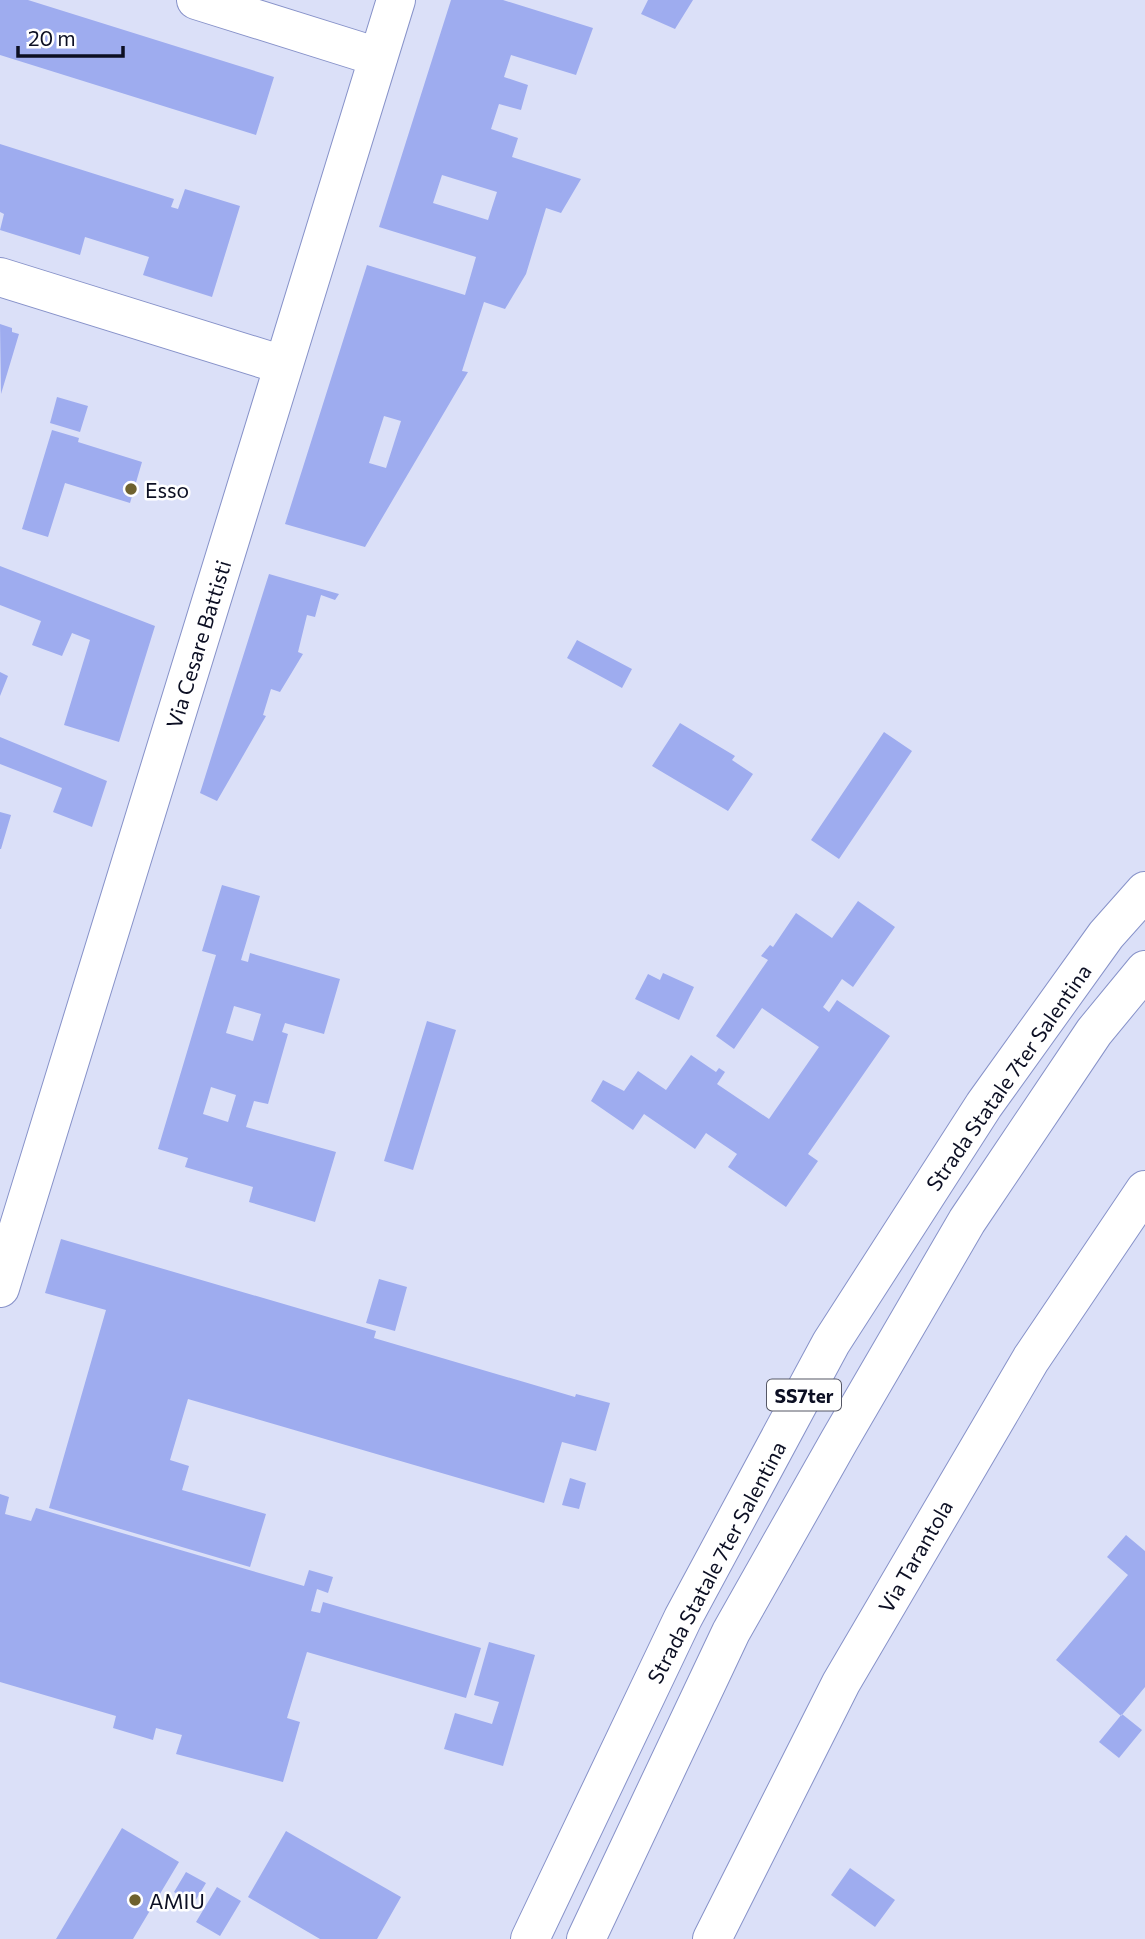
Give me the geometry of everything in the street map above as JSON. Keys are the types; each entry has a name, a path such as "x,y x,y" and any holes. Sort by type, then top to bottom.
{"main road":[{"path":"196,0 378,57"},
{"name":"Via Cesare Battisti","path":"0,1288 396,0"},
{"path":"0,277 283,365"},
{"name":"Strada Statale 7ter Salentina","path":"530,1939 683,1618 831,1343 984,1105 1106,935 1145,891"},
{"name":"SS7ter","path":"586,1939 731,1632 839,1441 967,1221 1094,1032 1145,970"},
{"name":"Via Tarantola","path":"712,1939 841,1683 1031,1359 1145,1190"}],"building":[{"path":"0,0 28,0 274,77 256,135 0,55"},
{"path":"451,0 503,0 593,28 576,75 511,55 504,77 528,85 521,110 499,104 491,129 518,138 512,157 581,179 561,213 546,208 526,274 505,309 484,302 462,371 468,372 365,547 285,524 367,265 465,295 476,257 379,227","holes":["442,175 497,192 488,220 433,203","384,416 401,421 386,468 369,463"]},
{"path":"648,0 693,0 675,29 641,14"},
{"path":"0,144 174,199 171,207 178,209 185,189 240,206 212,297 143,275 149,257 85,237 80,255 0,230 4,214 0,212"},
{"path":"0,324 19,334 1,394"},
{"path":"57,397 88,406 80,432 50,423"},
{"path":"52,430 79,438 78,442 142,462 130,503 65,483 48,537 22,529"},
{"path":"0,566 155,626 119,742 64,725 90,640 72,633 62,656 32,645 41,621 0,605"},
{"path":"269,574 339,594 335,600 321,595 315,617 307,615 298,652 303,654 280,692 271,689 263,715 266,716 217,801 200,793"},
{"path":"577,640 632,669 622,688 567,658"},
{"path":"0,672 8,676 0,696"},
{"path":"680,723 735,756 732,760 753,774 728,811 652,766"},
{"path":"884,732 912,751 839,859 811,840"},
{"path":"0,737 107,781 92,827 53,812 62,788 0,764"},
{"path":"0,812 11,815 1,849 0,849"},
{"path":"222,885 260,896 241,960 248,962 250,953 340,979 324,1034 285,1023 282,1032 288,1034 268,1104 254,1101 246,1127 336,1152 315,1222 249,1202 253,1187 185,1167 188,1158 158,1149 216,955 202,951","holes":["234,1006 261,1014 253,1041 226,1033","211,1087 236,1095 228,1122 203,1114"]},
{"path":"858,901 895,927 853,987 842,979 823,1007 829,1012 837,1000 890,1036 808,1154 818,1161 786,1207 728,1167 737,1154 706,1133 695,1149 644,1114 633,1130 591,1101 603,1080 624,1091 638,1071 666,1090 691,1055 716,1072 719,1068 725,1072 717,1084 769,1119 819,1047 762,1008 734,1049 716,1036 768,960 761,956 770,945 773,947 796,913 832,938"},
{"path":"663,973 694,987 679,1020 635,999 648,974 660,980"},
{"path":"427,1021 456,1030 413,1170 384,1161"},
{"path":"61,1239 376,1331 374,1338 575,1397 576,1394 610,1403 596,1451 562,1442 544,1503 188,1399 170,1460 189,1466 182,1490 266,1514 250,1567 49,1508 106,1310 45,1293"},
{"path":"379,1279 407,1287 395,1331 366,1323"},
{"path":"570,1478 586,1483 579,1509 562,1505"},
{"path":"0,1494 9,1497 5,1514 31,1521 36,1508 304,1586 309,1570 333,1577 328,1593 317,1589 311,1611 320,1613 323,1602 481,1648 466,1698 307,1652 287,1718 300,1722 283,1782 176,1754 182,1735 156,1728 153,1740 113,1728 116,1716 0,1682"},
{"path":"1126,1535 1145,1551 1145,1687 1121,1716 1056,1660 1128,1575 1107,1557"},
{"path":"489,1642 535,1655 503,1766 444,1749 455,1713 492,1724 499,1702 474,1695"},
{"path":"1122,1714 1142,1730 1119,1758 1099,1742"},
{"path":"122,1828 179,1862 133,1939 56,1939"},
{"path":"286,1831 401,1897 377,1939 320,1939 248,1897"},
{"path":"850,1868 895,1900 875,1927 831,1895"},
{"path":"186,1872 206,1883 194,1903 174,1892"},
{"path":"217,1887 241,1901 220,1936 196,1922"}],"place":[{"name":"Esso","path":"131,489"},
{"name":"AMIU","path":"135,1900"}]}
